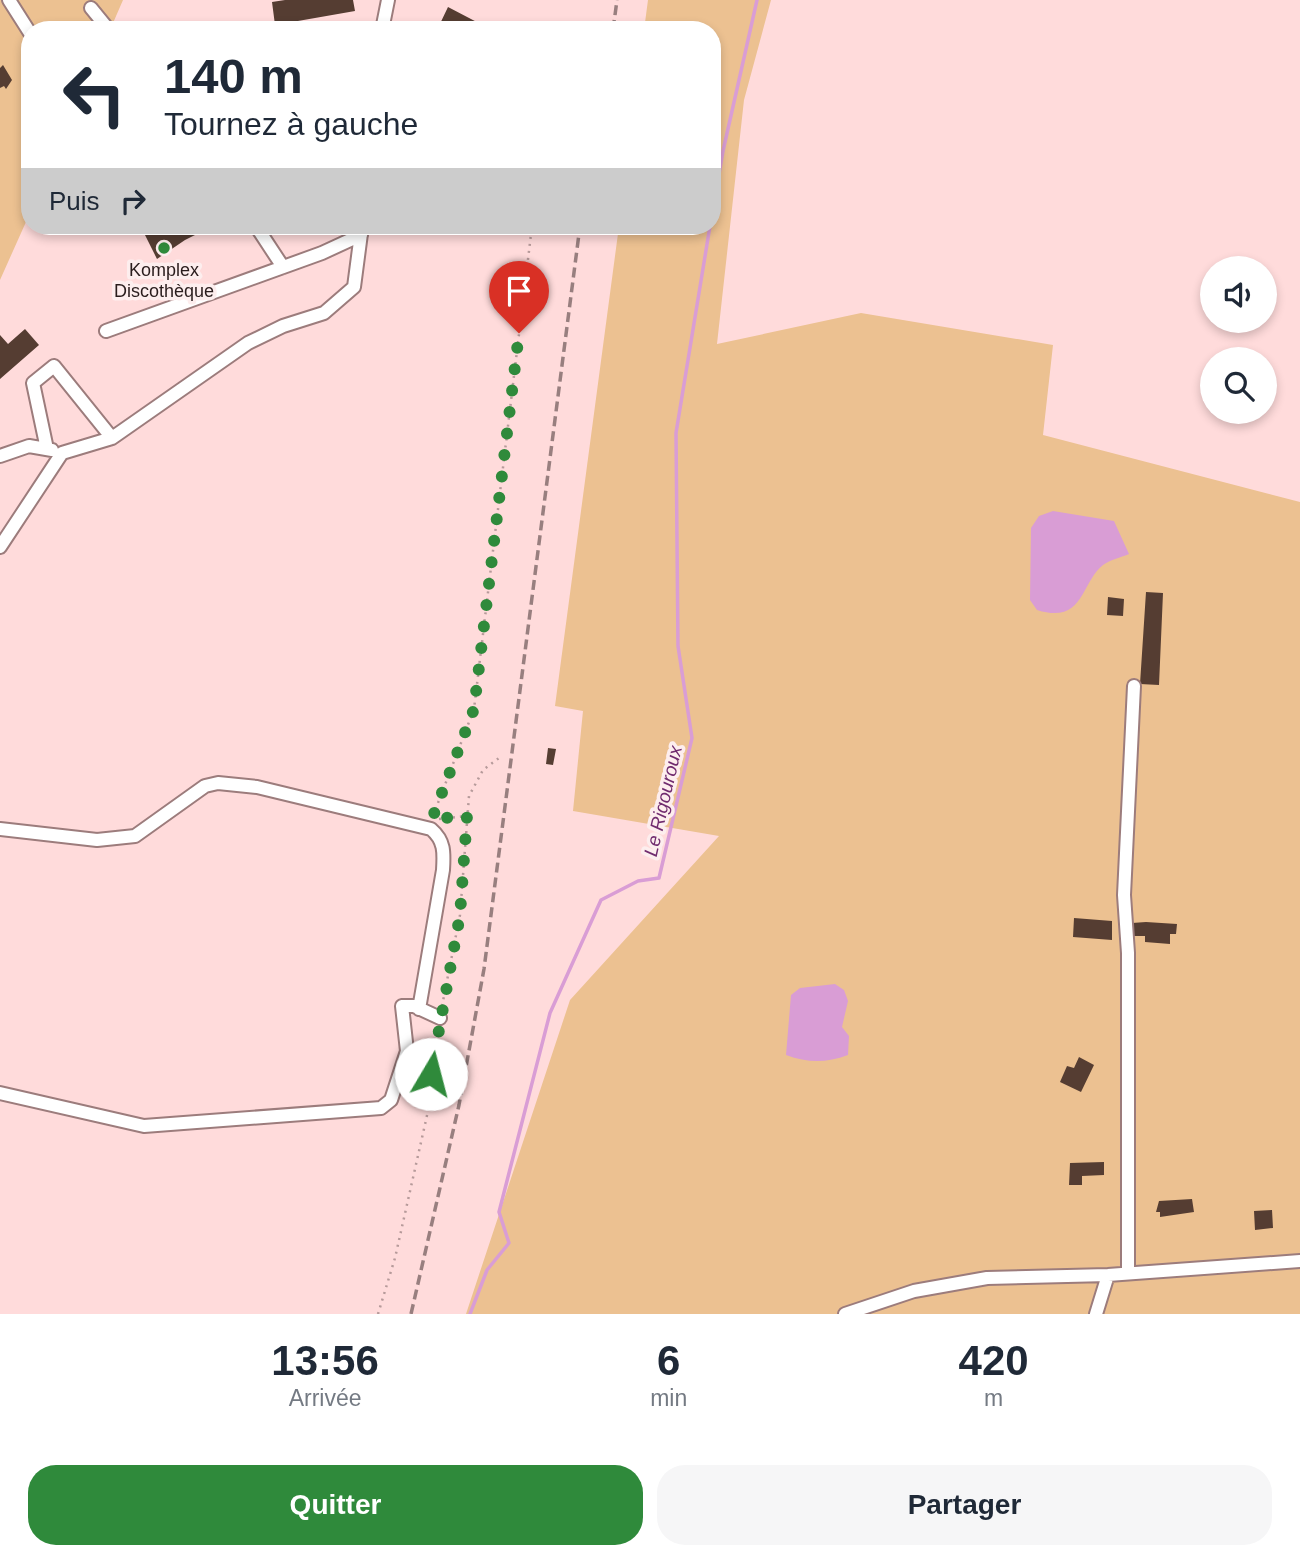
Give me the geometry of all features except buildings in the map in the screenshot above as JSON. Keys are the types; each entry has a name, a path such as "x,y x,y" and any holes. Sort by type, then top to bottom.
{"street":[{"path":"9,0 22,21"},
{"path":"384,21 388,0"},
{"path":"91,8 102,21"},
{"path":"262,235 283,267"},
{"path":"106,331 283,267 350,235"},
{"path":"0,456 29,446 62,453 112,438 248,343 283,326 324,313 354,287 360,235"},
{"path":"47,449 33,383 54,366 112,438"},
{"path":"0,547 62,453"},
{"path":"1128,1272 1128,953 1124,895 1134,686"},
{"path":"0,829 97,840 135,836 205,786 218,783 257,787 431,829 440,837 444,849 443,870 419,1009"},
{"path":"0,1093 144,1126 381,1108 391,1100 407,1051 402,1006 419,1009 440,1018"},
{"path":"845,1314 914,1291 987,1278 1108,1275 1300,1261"},
{"path":"1096,1314 1108,1275"}],"path":[{"path":"467,816 432,819 474,709 530,235"},
{"path":"378,1314 395,1258 428,1111 432,1055 460,915 469,796 476,781 490,763 499,758"}],"shaded area":[{"path":"0,0 123,0 114,21 21,21 21,233 0,280"},
{"path":"648,0 771,0 744,100 717,344 861,313 1053,345 1043,435 1300,502 1300,1314 466,1314 570,1000 719,836 573,811 583,711 555,706 618,235 721,235 721,21 645,21"},
{"path":"1053,511 1114,521 1129,554 1103,565 1073,607 1064,612 1052,613 1037,610 1030,600 1031,528 1039,516"},
{"path":"835,984 844,990 848,1001 842,1027 849,1036 848,1055 817,1061 786,1055 791,995 800,988"}],"waterway":[{"name":"Le Rigouroux","path":"721,163 757,0"},
{"name":"Le Rigouroux","path":"470,1314 487,1270 509,1243 499,1212 550,1013 601,900 638,881 659,878 692,738 678,646 676,433 709,235"}],"railway":[{"path":"614,21 617,0"},
{"path":"411,1314 459,1105 484,969 579,235"}],"place":[{"name":"Komplex Discothèque","path":"164,248"}],"route":[{"path":"431,1074 432,1055 460,915 467,816 432,819 474,709 519,333"}]}
